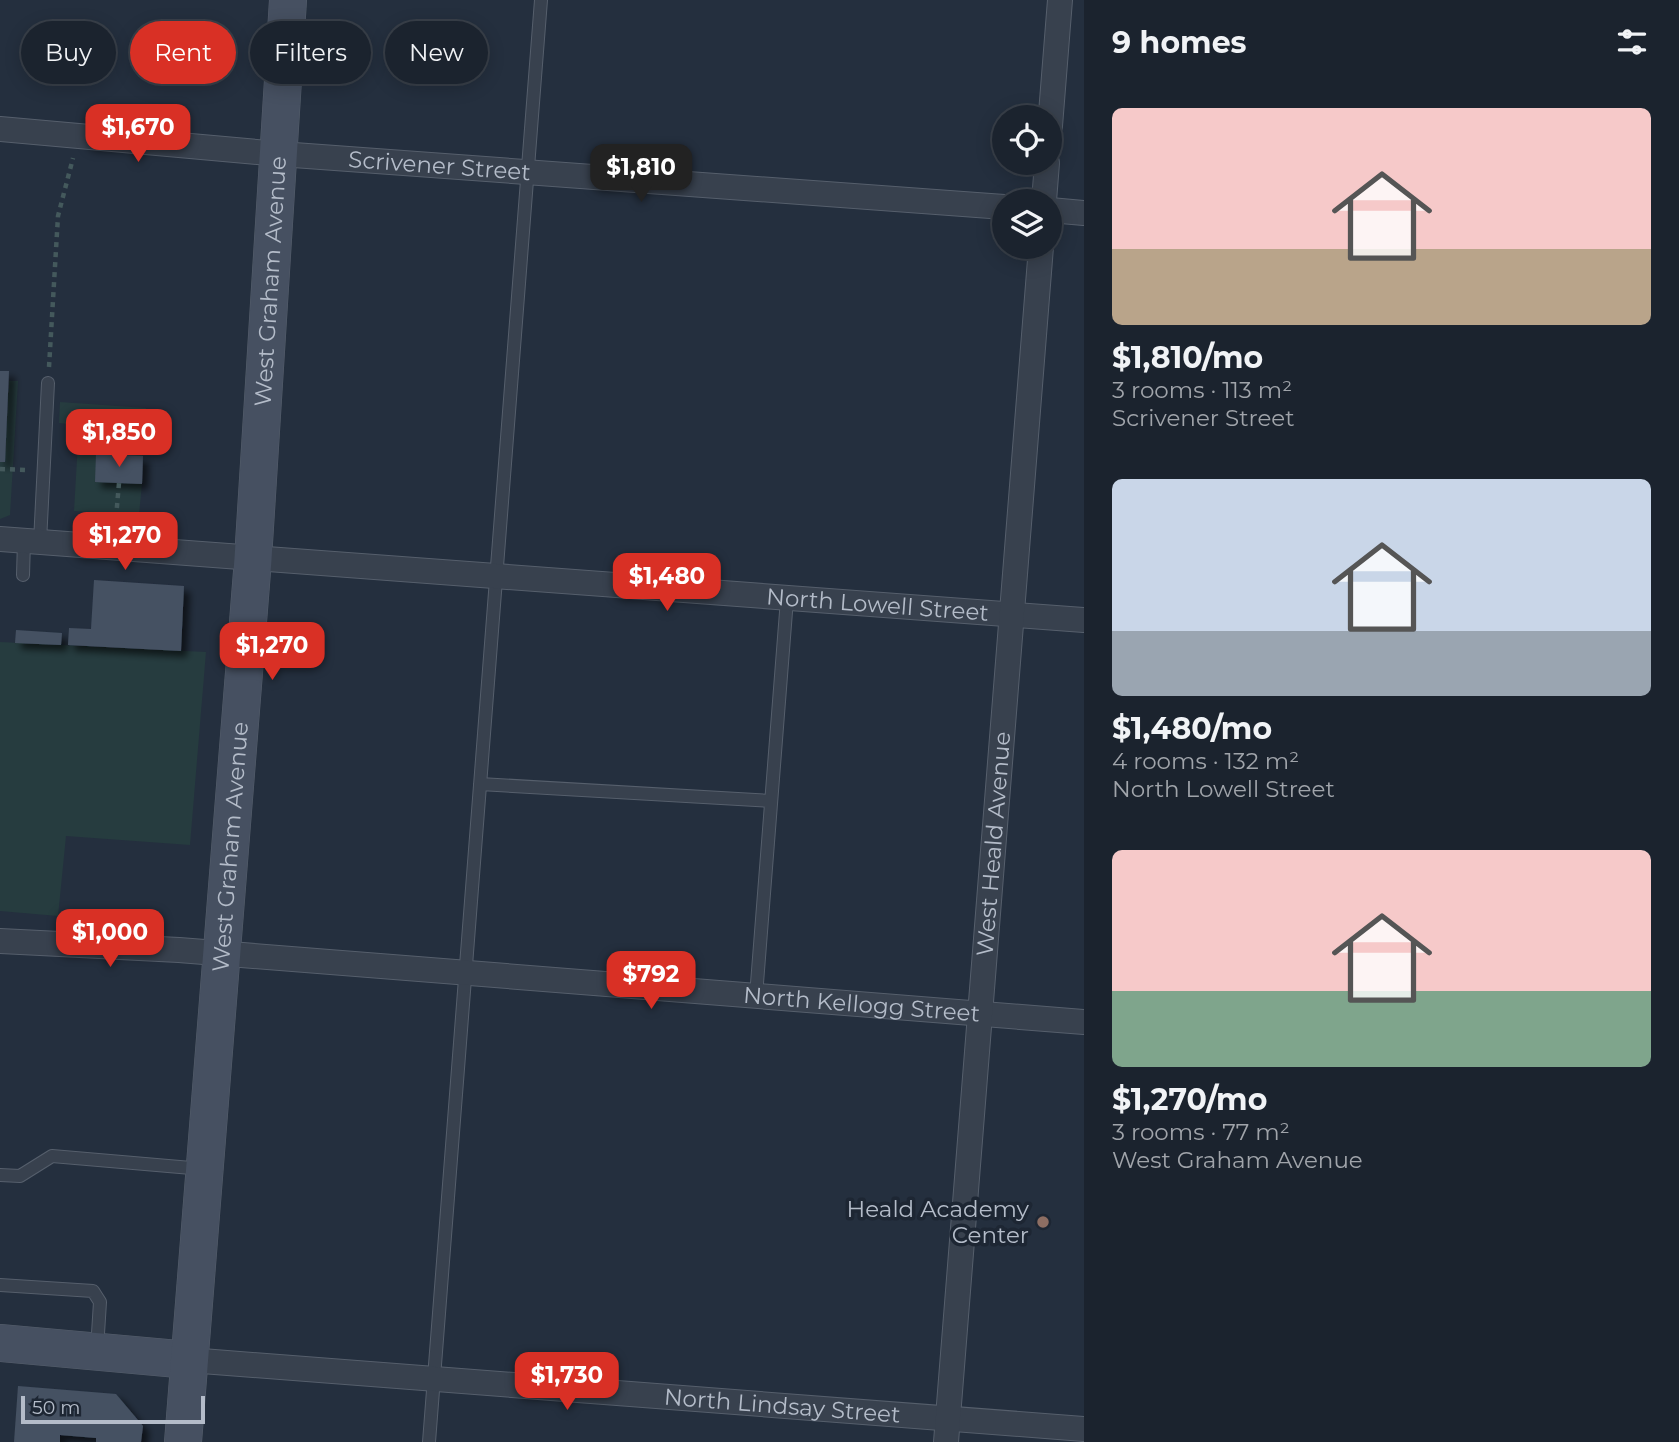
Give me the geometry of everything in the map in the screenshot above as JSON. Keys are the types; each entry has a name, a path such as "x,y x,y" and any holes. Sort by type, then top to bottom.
{"main road":[{"name":"West Graham Avenue","path":"183,1442 253,559 281,154 288,0"},
{"path":"0,1343 189,1360"}],"street":[{"path":"1052,105 1060,0"},
{"name":"Scrivener Street","path":"0,129 281,154 992,206"},
{"path":"1062,211 1084,213"},
{"name":"West Heald Avenue","path":"946,1442 1040,259"},
{"name":"North Lowell Street","path":"22,541 1084,620"},
{"name":"North Kellogg Street","path":"0,942 222,954 1084,1022"},
{"name":"North Lindsay Street","path":"189,1360 948,1416 1084,1429"}],"lane":[{"path":"429,1442 541,0"},
{"path":"23,575 22,541 45,470 48,383"},
{"path":"755,996 787,599"},
{"path":"480,784 771,801"},
{"path":"0,1175 20,1176 52,1156 204,1169"},
{"path":"0,1285 93,1291 100,1302 97,1352"}],"path":[{"path":"48,383 58,216 72,170 75,136"},
{"path":"0,469 45,470"},
{"path":"116,518 119,483"}],"green space":[{"path":"9,381 18,381 10,515 0,519 0,462 5,461"},
{"path":"60,402 146,408 143,456 96,454 142,484 139,515 74,511 79,425 59,423"},
{"path":"0,642 206,652 190,845 66,836 58,916 0,911"}],"building":[{"path":"0,371 9,371 5,462 0,462"},
{"path":"96,454 143,456 142,484 95,482"},
{"path":"94,580 184,586 181,651 68,645 69,628 91,629"},
{"path":"16,630 62,633 61,645 15,643"},
{"path":"18,1386 116,1394 143,1426 141,1442 96,1442 96,1438 60,1435 60,1442 14,1442"}],"place":[{"name":"Heald Academy Center","path":"1043,1222"}]}
